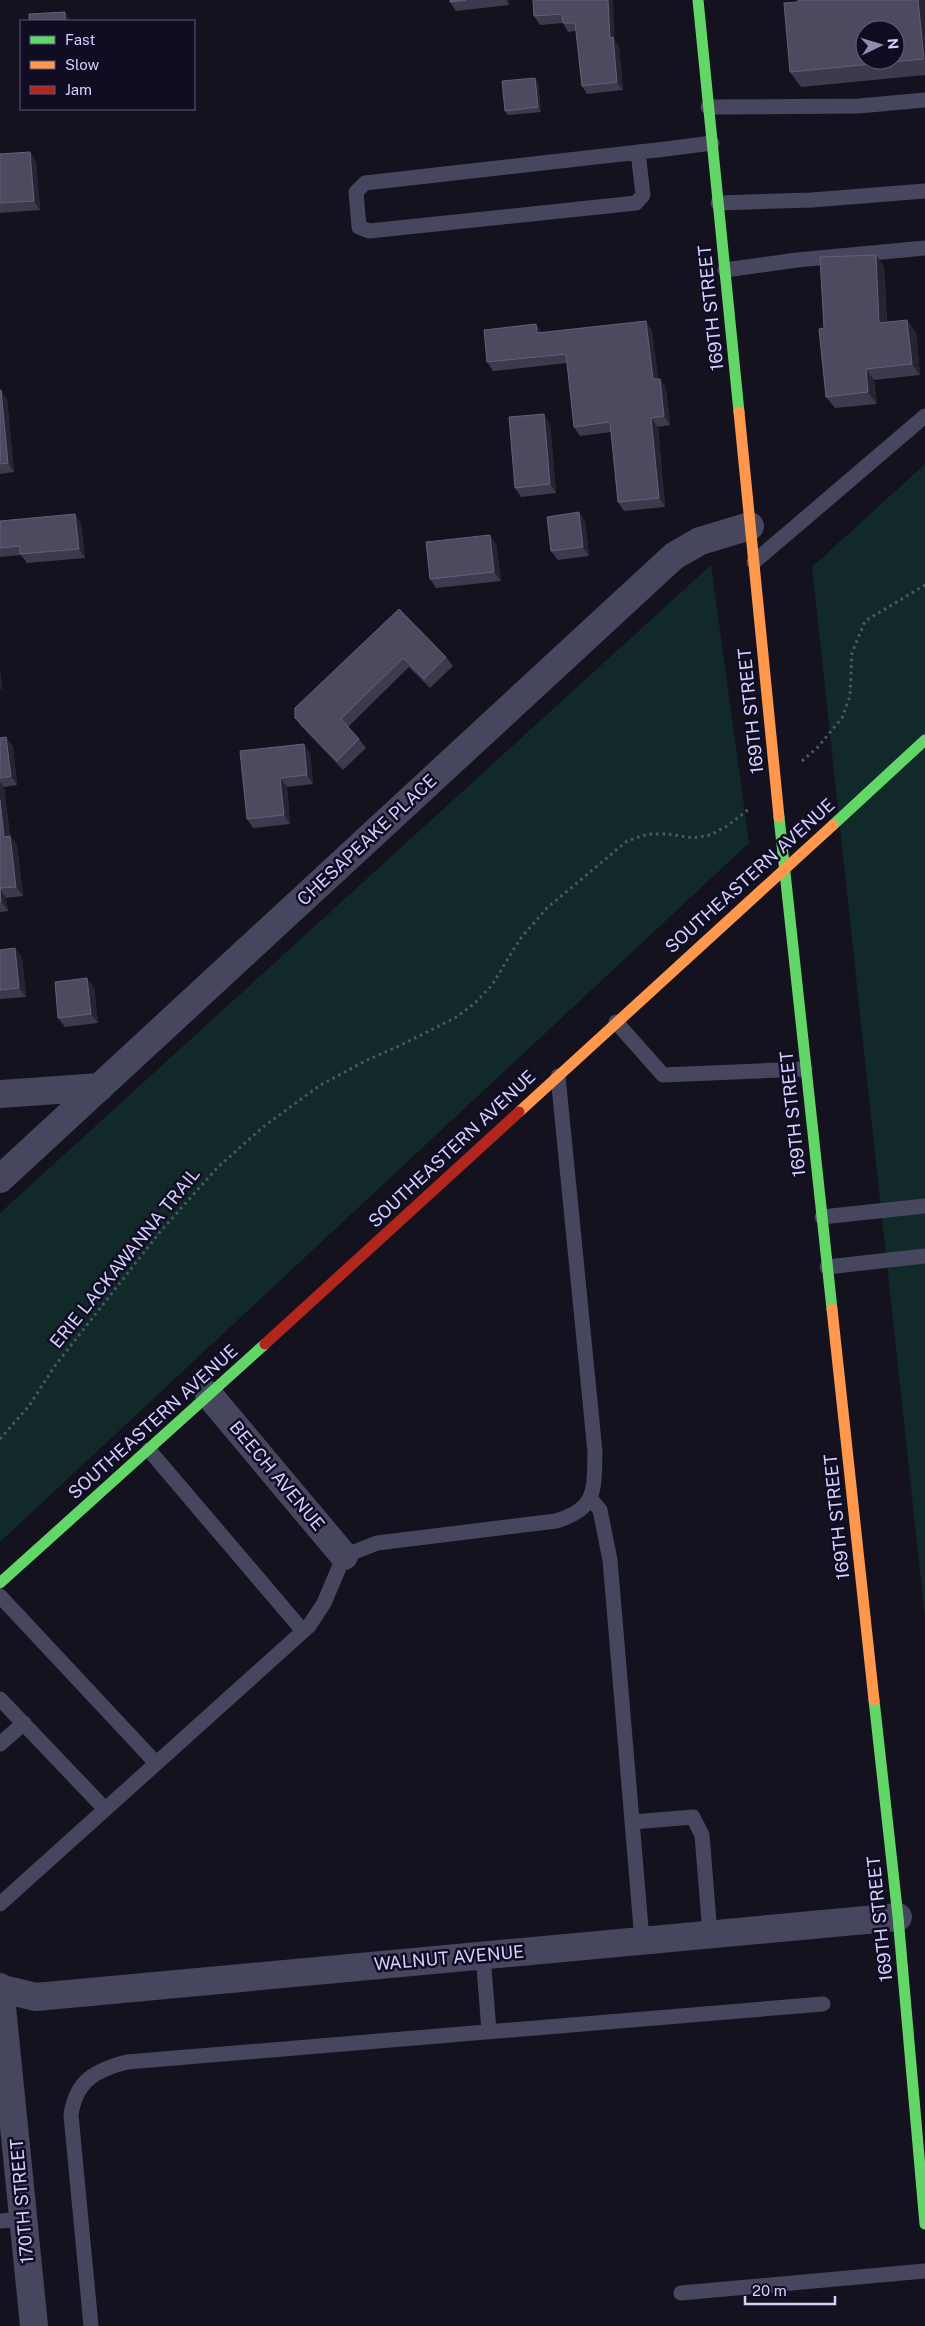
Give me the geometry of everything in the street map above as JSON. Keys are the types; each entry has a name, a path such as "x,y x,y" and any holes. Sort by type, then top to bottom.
{"street":[{"name":"169TH STREET","path":"698,0 784,868 898,1917 925,2224"},
{"name":"CHESAPEAKE PLACE","path":"0,1179 674,556 700,541 750,526"},
{"name":"SOUTHEASTERN AVENUE","path":"0,1583 209,1395 925,740"},
{"path":"0,1094 100,1087"},
{"name":"BEECH AVENUE","path":"209,1395 344,1556"},
{"name":"WALNUT AVENUE","path":"1,1988 36,1997 898,1917"},
{"name":"170TH STREET","path":"1,1988 12,2220 34,2326"}],"lane":[{"path":"708,107 860,106 925,100"},
{"path":"638,152 643,195 636,203 369,232 359,228 356,192 365,183 712,143"},
{"path":"718,203 812,200 925,191"},
{"path":"725,270 797,260 925,248"},
{"path":"754,562 925,416"},
{"path":"616,1022 663,1075 806,1069"},
{"path":"0,1904 309,1626 324,1603 344,1556 377,1543 556,1520 582,1510 590,1498 595,1478 595,1452 558,1076"},
{"path":"822,1217 925,1206"},
{"path":"827,1267 925,1256"},
{"path":"148,1450 303,1631"},
{"path":"590,1498 600,1510 610,1560 642,1940"},
{"path":"0,1596 156,1763"},
{"path":"0,1698 105,1809"},
{"path":"0,1744 24,1723"},
{"path":"632,1822 693,1816 702,1835 710,1934"},
{"path":"483,1955 489,2031"},
{"path":"91,2326 72,2115 74,2099 81,2086 92,2075 109,2067 127,2062 823,2004"},
{"path":"681,2293 925,2271"}],"path":[{"path":"817,748 842,718 850,696 852,653 865,621 925,585"},
{"name":"ERIE LACKAWANNA TRAIL","path":"0,1440 29,1406 54,1367 160,1232 217,1168 263,1127 319,1086 364,1061 455,1018 475,1003 492,985 520,939 547,908 627,841 648,834 668,834 693,838 710,835 727,826 748,809"}],"green space":[{"path":"925,464 925,1618 812,567"},
{"path":"711,565 749,843 0,1542 0,1213"}],"building":[{"path":"450,0 466,0 450,2"},
{"path":"533,0 608,0 610,38 613,37 617,82 582,86 575,23 563,23 562,14 534,16"},
{"path":"798,0 918,0 924,59 905,61 905,20 855,20 855,66 790,72 784,3 798,2"},
{"path":"65,12 65,20 29,20 29,14"},
{"path":"535,78 538,107 505,111 502,81"},
{"path":"30,152 34,201 0,203 0,154"},
{"path":"876,255 879,323 907,320 912,364 866,369 868,392 826,397 819,329 824,328 820,257"},
{"path":"646,321 653,379 660,379 664,416 651,418 659,498 618,502 610,422 574,427 566,354 487,362 484,330 536,324 537,333"},
{"path":"0,390 8,463 0,464"},
{"path":"544,414 550,484 515,488 509,417"},
{"path":"579,512 583,547 551,551 547,517"},
{"path":"75,514 79,549 20,554 20,546 0,548 0,521"},
{"path":"490,535 494,572 430,579 426,542"},
{"path":"399,609 446,657 424,679 403,658 341,719 359,739 337,761 295,718 295,708"},
{"path":"6,737 11,776 0,778 0,738"},
{"path":"304,744 307,775 280,778 284,815 247,819 240,751"},
{"path":"0,800 4,837 10,836 16,887 0,888"},
{"path":"15,948 19,988 0,990 0,950"},
{"path":"87,978 91,1014 58,1018 55,982"}],"traffic: fast":[{"path":"698,0 739,412"},
{"path":"833,825 925,740"},
{"path":"779,817 832,1309"},
{"path":"0,1583 265,1344"},
{"path":"874,1700 898,1917 925,2224"}],"traffic: slow":[{"path":"739,412 779,817"},
{"path":"519,1112 833,825"},
{"path":"832,1309 874,1700"}],"traffic: jam":[{"path":"265,1344 519,1112"}]}
